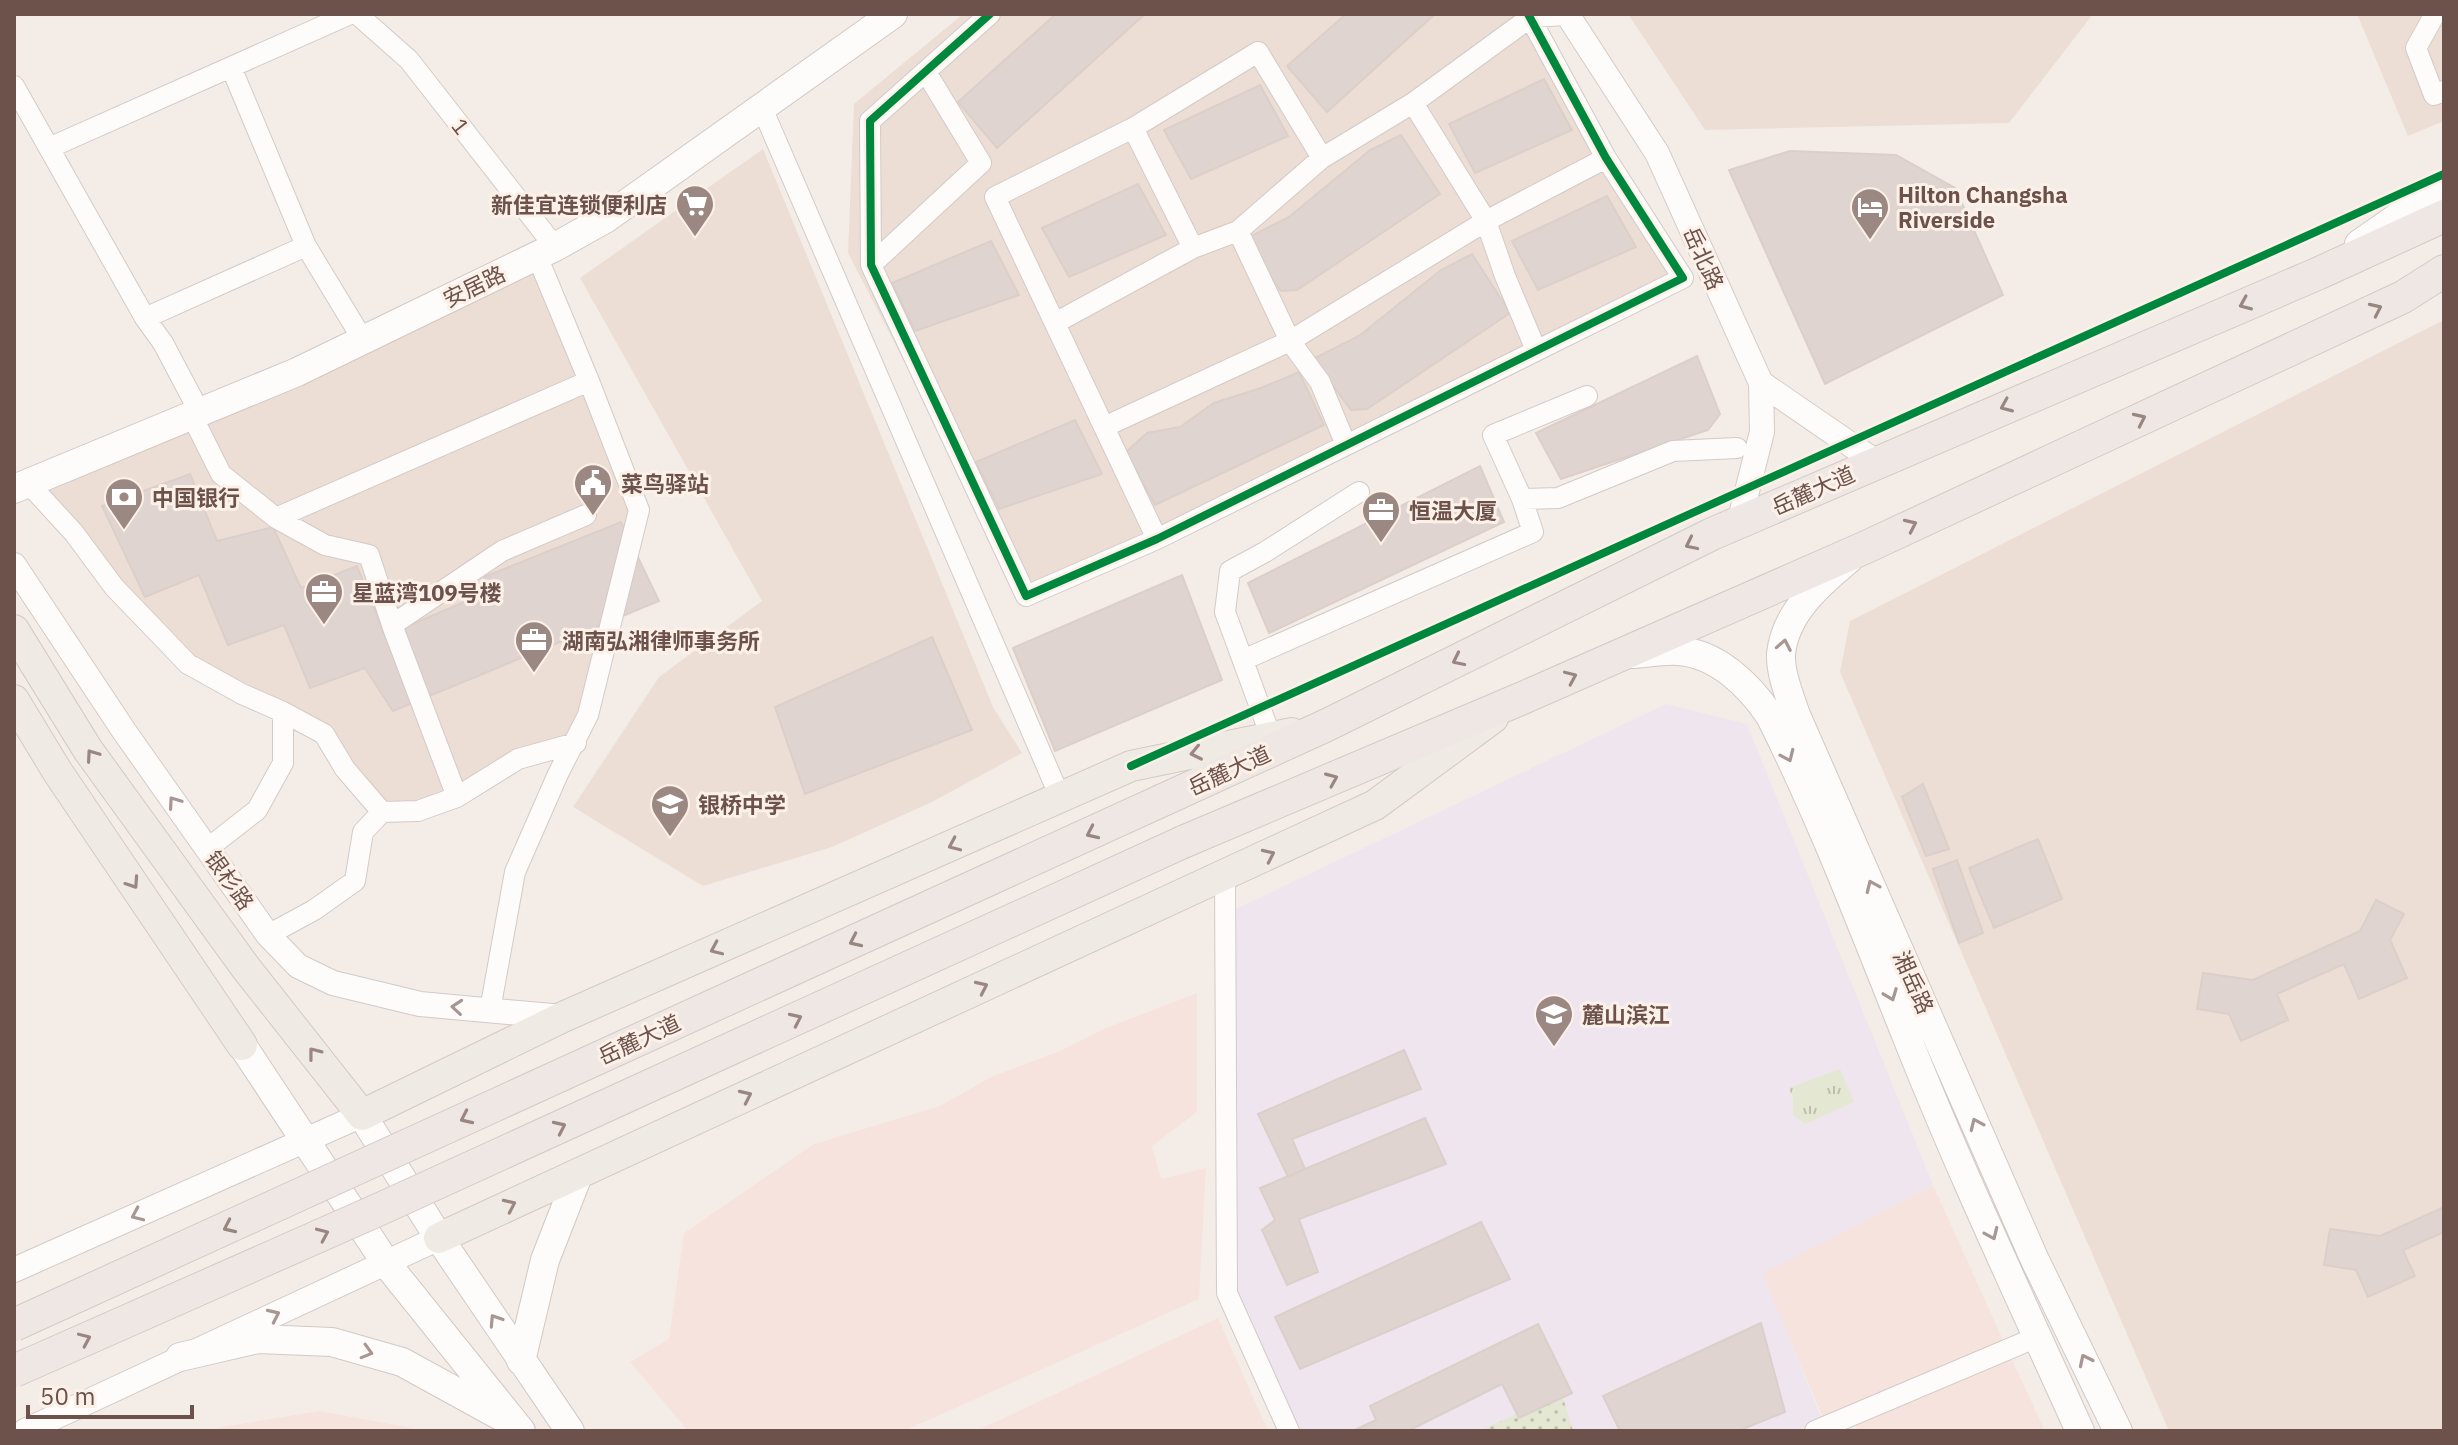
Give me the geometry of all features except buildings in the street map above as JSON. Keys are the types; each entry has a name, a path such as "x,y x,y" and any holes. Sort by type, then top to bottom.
{"highway":[{"name":"岳麓大道","path":"14,1325 1327,725 1712,534 2317,274 2444,216"},
{"path":"14,1371 394,1203 1183,842 1518,700 1864,548 2403,297 2444,271"}],"main road":[{"name":"安居路","path":"18,490 297,372 546,251 605,219 893,14"},
{"path":"2317,274 2444,185"},
{"name":"湘岳路","path":"1864,548 1814,591 1795,613 1781,656 1787,688 1796,715 2034,1258 2118,1431"},
{"name":"银杉路","path":"14,630 88,750 246,968 362,1115"},
{"name":"湘岳路","path":"1621,655 1680,651 1705,658 1743,683 1758,697 1770,716 1875,952 1906,1037 2080,1431"},
{"path":"14,700 57,771 386,1263 517,1427"},
{"path":"439,1238 1375,805 1518,700"},
{"path":"570,1431 439,1238 362,1115 563,1017 1131,766 1327,725"},
{"path":"521,1361 545,1260 579,1173"},
{"path":"180,1357 258,1339 332,1342 402,1362 517,1427"}],"street":[{"path":"49,148 350,14"},
{"name":"1","path":"357,14 409,60 546,251 589,381 639,510 588,715 515,872 490,1010"},
{"path":"990,14 870,121 871,265 1026,596 1157,539 1683,278 1606,158 1530,16"},
{"path":"1055,323 1193,248 1238,231 1322,158 1413,103 1530,16 1567,14"},
{"name":"岳北路","path":"1567,14 1657,153 1761,383 1762,432 1739,523"},
{"path":"2435,14 2416,48 2434,95 2444,91"},
{"path":"1157,539 995,197 1133,128 1258,52 1322,158"},
{"path":"231,67 306,246 363,340"},
{"path":"871,265 981,163 929,77"},
{"path":"14,86 145,318 163,343 221,474 276,518 325,545 369,555 457,797"},
{"path":"1413,103 1486,221 1536,350"},
{"path":"762,108 1060,797"},
{"path":"1133,128 1193,248"},
{"path":"1104,427 1290,341 1486,221 1606,158"},
{"path":"1238,231 1290,341 1320,382 1346,445"},
{"path":"145,318 306,246"},
{"path":"276,518 589,381"},
{"path":"1761,383 1876,462"},
{"path":"1243,660 1533,532 1522,499 1493,435 1587,396"},
{"path":"1522,499 1558,498 1673,451 1737,448"},
{"path":"18,490 74,533 114,587 188,664 324,734 345,769 382,812"},
{"path":"1271,737 1225,612 1230,571 1359,492"},
{"path":"392,625 502,551 586,515"},
{"name":"银杉路","path":"14,565 207,849 268,935 298,966 333,983 420,1004 563,1017"},
{"path":"207,849 257,810 283,763 283,712"},
{"path":"268,935 314,910 355,881 363,832 382,812 418,811 457,797 518,759 576,743"},
{"path":"1225,875 1227,1293 1289,1431"},
{"path":"14,1270 362,1115"},
{"path":"25,1431 439,1238"},
{"path":"1815,1431 2037,1337"}],"shaded area":[{"path":"963,14 1528,14 1683,278 1026,596 848,253 854,104"},
{"path":"1628,14 2093,14 2009,123 1705,130"},
{"path":"2357,14 2444,14 2444,121 2408,136"},
{"path":"763,149 993,707 1022,753 932,802 832,847 703,886 573,807 659,677 762,601 580,278"},
{"path":"537,256 639,510 576,743 457,797 382,812 323,734 188,664 29,484"},
{"path":"2444,320 2444,1431 2169,1431 1840,672 1850,621"},
{"name":"麓山滨江","path":"1666,704 1747,724 1933,1185 1763,1274 1822,1419 1795,1431 1289,1431 1227,1293 1234,910"},
{"path":"1197,993 1197,1112 1152,1146 1161,1179 1206,1168 1199,1299 904,1431 688,1431 630,1362 669,1339 684,1233 814,1144 940,1106 993,1076"},
{"path":"1933,1185 2045,1431 1858,1431 1852,1416 1827,1427 1762,1274"},
{"path":"1218,1318 1268,1431 976,1431"},
{"path":"319,1411 429,1431 218,1431 217,1428"}],"green space":[{"path":"1840,1069 1854,1102 1805,1124 1793,1115 1793,1098 1789,1088"},
{"path":"1562,1394 1573,1431 1479,1431"}],"cycle path":[{"path":"990,14 870,121 871,265 1026,596 1157,539 1683,278 1606,158 1528,14"},
{"path":"1131,766 2444,174"}],"place":[{"name":"新佳宜连锁便利店","path":"695,238"},
{"name":"Hilton Changsha Riverside","path":"1870,241"},
{"name":"菜鸟驿站","path":"593,517"},
{"name":"中国银行","path":"124,531"},
{"name":"恒温大厦","path":"1381,544"},
{"name":"星蓝湾109号楼","path":"324,626"},
{"name":"湖南弘湘律师事务所","path":"534,674"},
{"name":"银桥中学","path":"670,838"},
{"name":"麓山滨江","path":"1554,1048"}]}
